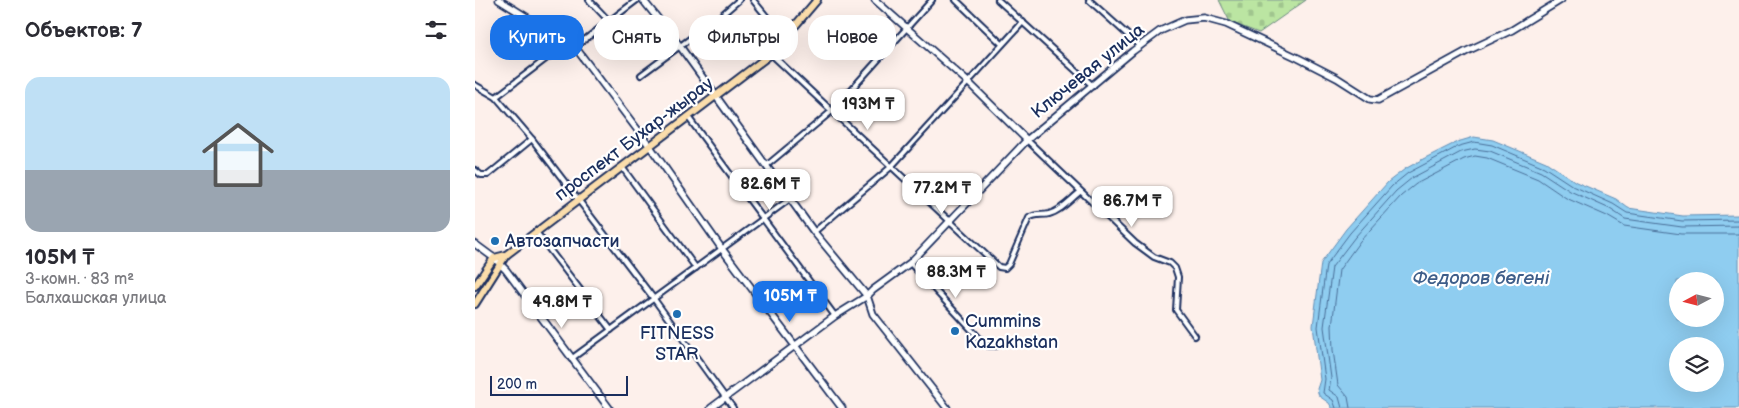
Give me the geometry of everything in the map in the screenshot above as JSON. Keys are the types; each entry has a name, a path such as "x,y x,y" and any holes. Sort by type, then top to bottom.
{"main road":[{"name":"проспект Бухар-жырау","path":"798,23 817,0"},
{"name":"проспект Бухар-жырау","path":"475,304 499,263 506,255 535,231 763,60"},
{"name":"проспект Бухар-жырау","path":"494,258 506,255"},
{"path":"475,286 494,258"}],"street":[{"path":"499,0 524,15"},
{"path":"589,0 603,15"},
{"path":"617,15 637,0"},
{"path":"739,0 718,18 679,45 814,232 867,296 873,314 947,408"},
{"path":"753,0 765,15"},
{"path":"875,0 969,83 1135,244 1154,257 1170,263 1175,268 1178,277 1176,310 1195,336"},
{"path":"766,166 832,111 931,0"},
{"path":"956,0 1002,44"},
{"path":"999,0 1093,86"},
{"path":"1089,0 1140,46"},
{"name":"Ключевая улица","path":"711,408 835,316 867,296 909,263 1027,140 1160,31 1185,20 1204,18 1226,24 1337,78 1370,99 1378,100 1467,51 1512,30 1561,0"},
{"path":"646,1 656,15"},
{"path":"814,232 891,167 1023,22"},
{"path":"584,40 594,32"},
{"path":"584,59 649,145 722,249 842,408"},
{"path":"495,97 544,60"},
{"path":"641,75 660,60"},
{"path":"777,60 951,221 993,263 1005,268 1013,258 1029,218 1034,214 1049,214 1057,210 1080,192"},
{"path":"475,85 495,97 532,139 654,299 733,408"},
{"path":"688,117 835,316"},
{"path":"475,170 481,175 488,175 532,139"},
{"path":"621,166 696,268"},
{"path":"571,359 790,199"},
{"path":"535,231 611,330"},
{"path":"475,244 499,263 609,408"},
{"path":"909,263 981,340 989,346 996,346"}],"green space":[{"path":"1219,0 1306,0 1259,33 1230,22"}],"water":[{"name":"Федоров бөгені","path":"1474,137 1493,140 1546,162 1576,182 1616,199 1628,208 1683,216 1739,215 1739,408 1332,408 1329,403 1319,396 1317,389 1320,380 1313,326 1321,263 1346,229 1388,182 1405,169 1457,142"}],"place":[{"name":"Автозапчасти","path":"495,241"},
{"name":"FITNESS STAR","path":"677,314"},
{"name":"Cummins Kazakhstan","path":"955,331"}]}
